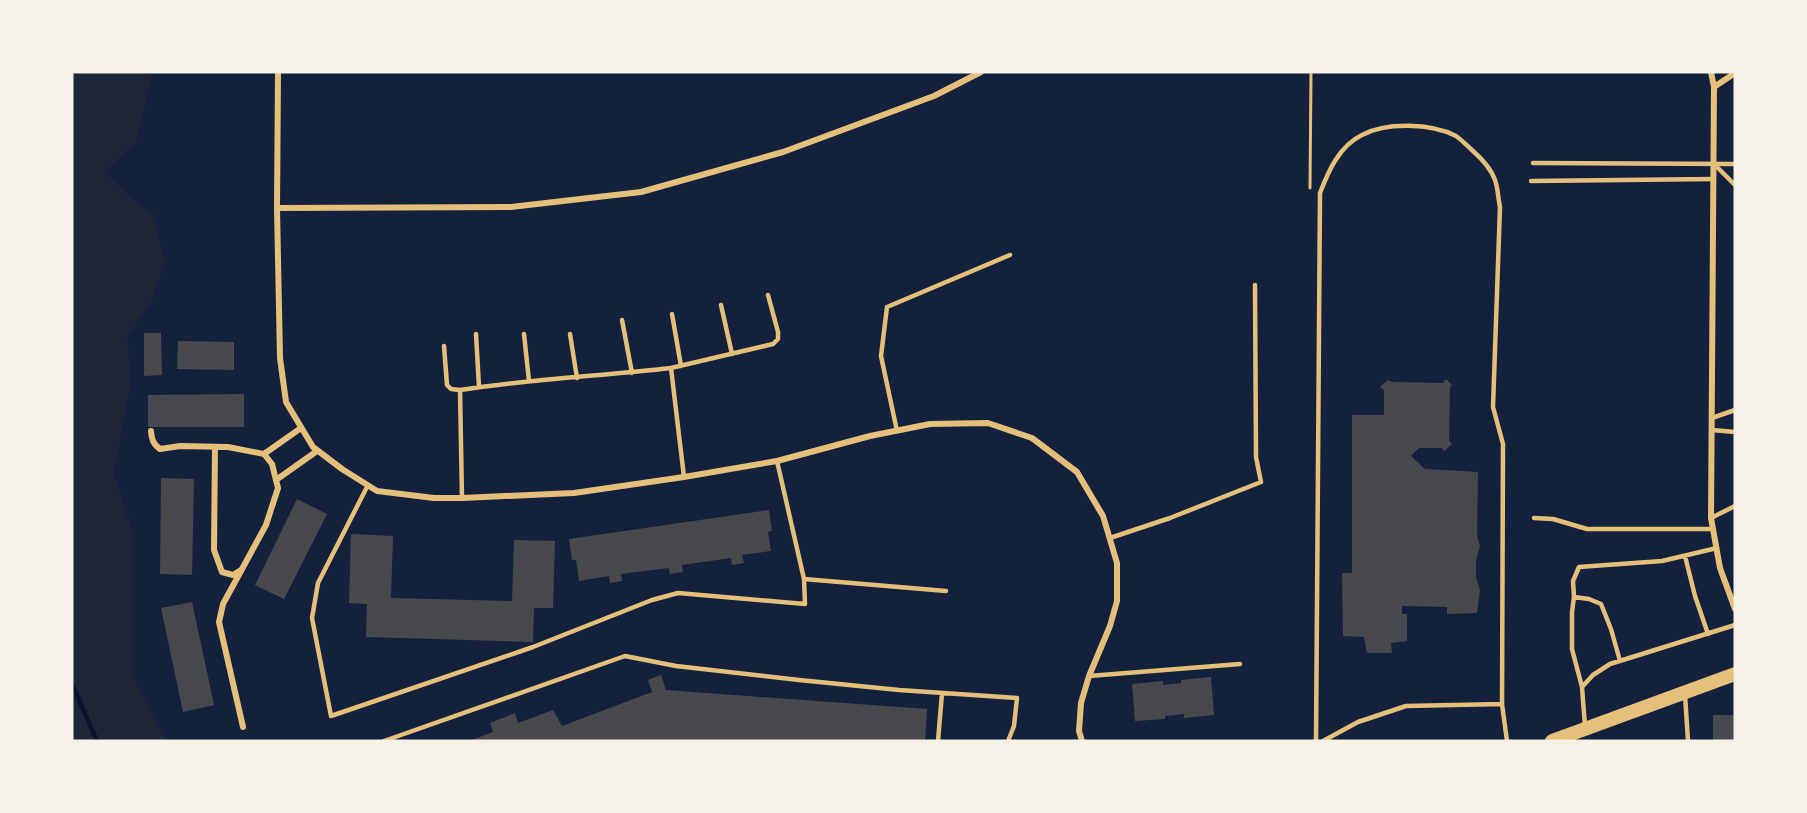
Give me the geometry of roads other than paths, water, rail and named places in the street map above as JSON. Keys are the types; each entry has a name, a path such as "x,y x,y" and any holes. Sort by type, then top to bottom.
{"main road":[{"path":"1552,741 1735,674"}],"street":[{"path":"278,72 277,208 285,402 317,451 377,490 434,498 462,498 574,493 684,477 777,461 930,424 988,423 1032,438 1077,472 1103,516 1117,563 1117,601 1081,703 1079,731 1082,741"},
{"path":"277,208 512,207 641,192 783,152 934,96 981,72"},
{"path":"1711,72 1714,87 1711,518 1720,568 1735,607"},
{"path":"1714,87 1735,73"},
{"path":"264,454 301,428"},
{"path":"151,431 152,440 160,449 180,446 228,447 264,454 272,464 278,488 266,525 223,604 219,626 243,727"},
{"path":"215,447 214,550 222,572 232,575 242,570"},
{"path":"276,480 317,451"}],"lane":[{"path":"1316,741 1320,194 1329,169 1344,150 1361,135 1407,126 1434,128 1456,136 1484,160 1495,179 1500,207 1493,407 1503,444 1502,704 1508,741"},
{"path":"1533,163 1735,164"},
{"path":"1714,164 1735,185"},
{"path":"1531,181 1714,179"},
{"path":"897,431 881,356 887,308 1010,255"},
{"path":"1110,538 1170,518 1261,482 1256,457 1255,285"},
{"path":"444,346 447,385 450,389 460,390 671,368 773,344 778,339 777,325 768,295"},
{"path":"721,305 732,354"},
{"path":"672,314 681,366"},
{"path":"622,320 632,373"},
{"path":"476,334 479,387"},
{"path":"524,334 529,381"},
{"path":"570,334 578,378"},
{"path":"671,368 684,477"},
{"path":"460,390 462,498"},
{"path":"1712,418 1735,410"},
{"path":"1712,430 1735,432"},
{"path":"368,485 318,583 312,618 331,716 532,647 652,600 678,593 805,604 804,579 777,461"},
{"path":"1711,518 1735,506"},
{"path":"1534,518 1553,519 1587,529 1713,529"},
{"path":"1585,729 1581,687 1572,649 1574,581 1580,567 1662,561 1717,548"},
{"path":"1685,556 1707,634"},
{"path":"804,579 946,591"},
{"path":"1574,597 1601,604 1620,661"},
{"path":"1581,687 1593,675 1611,664 1735,625"},
{"path":"384,741 625,656 676,666 888,689 1017,699 1014,726 1008,741"},
{"path":"1089,676 1240,664"},
{"path":"938,741 942,693"},
{"path":"1685,693 1688,741"},
{"path":"1323,741 1358,722 1406,706 1502,704"}],"waterway":[{"path":"72,684 97,741"}]}
